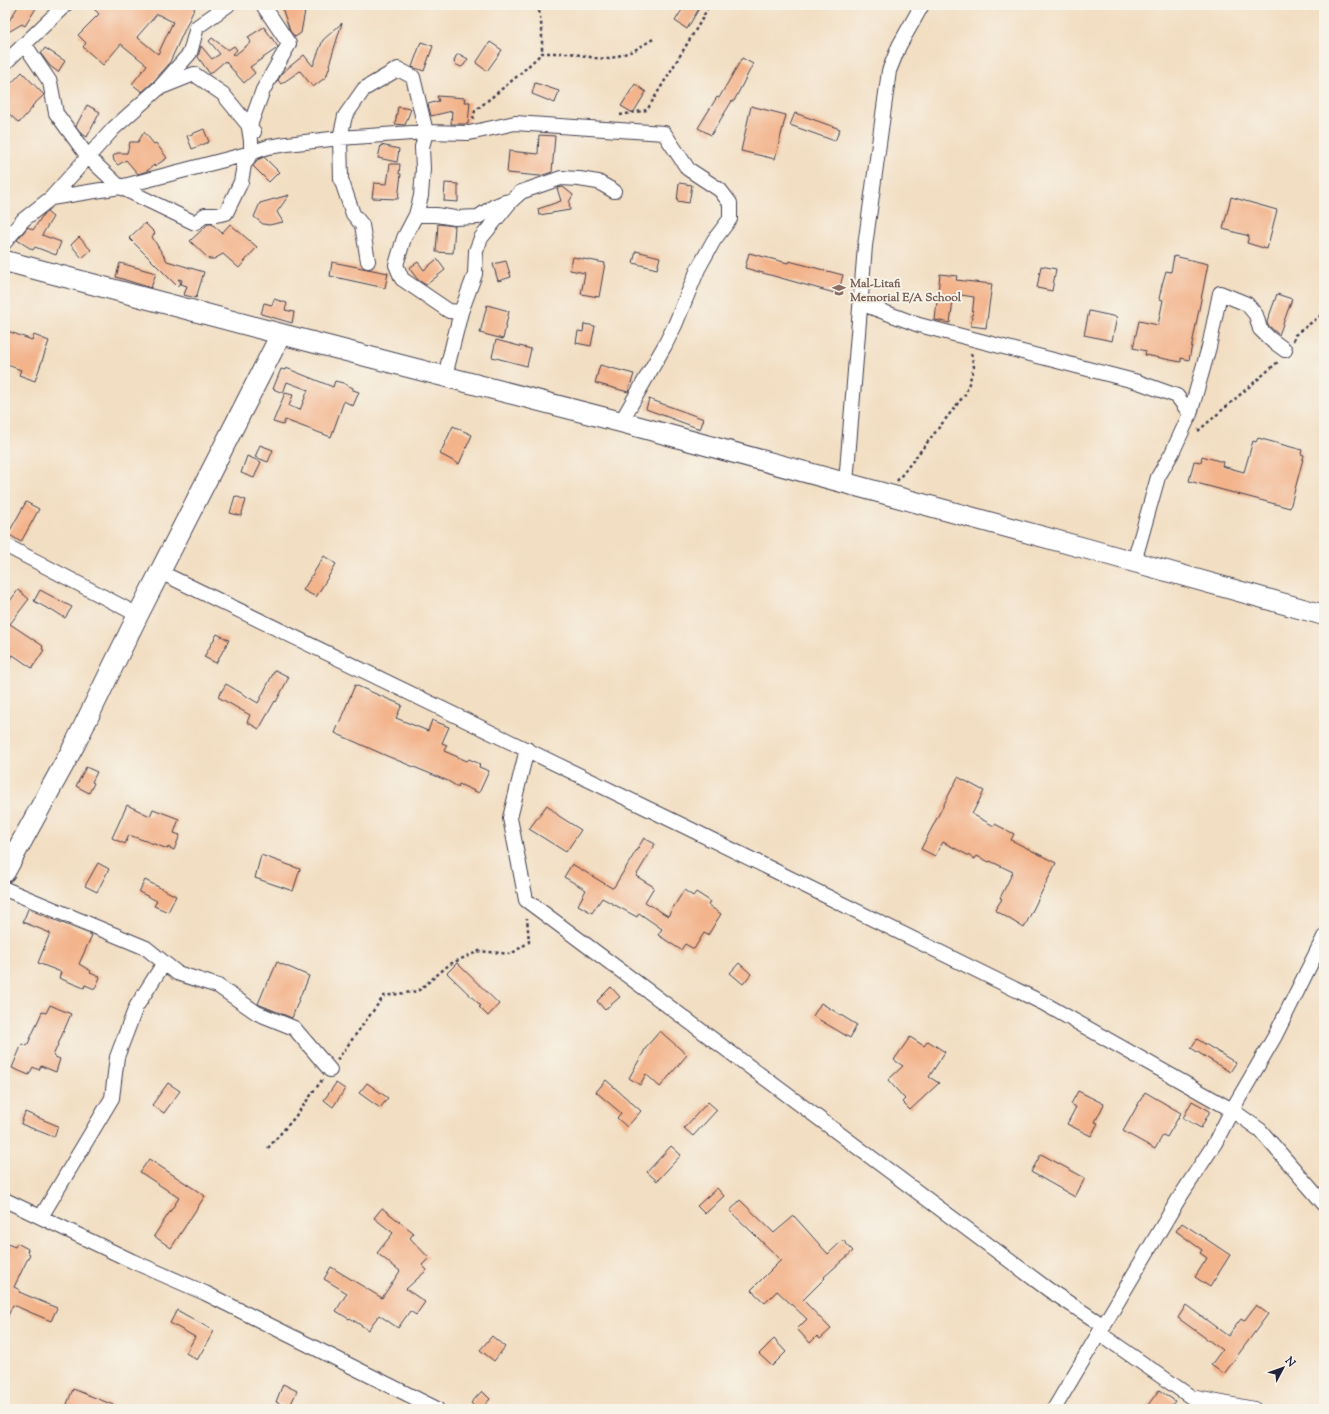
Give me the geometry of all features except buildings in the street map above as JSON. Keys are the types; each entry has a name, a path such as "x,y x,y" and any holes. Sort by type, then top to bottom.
{"main road":[{"path":"5,261 620,422 888,494 1324,615"},
{"path":"5,872 75,744 138,615 281,334"}],"street":[{"path":"5,63 65,5"},
{"path":"5,242 23,220 51,198 114,128 159,88 190,53 197,27 228,5"},
{"path":"25,45 50,82 56,113 88,157 120,187 195,223 205,214 216,215 226,213 241,182 244,165 251,153 249,128 263,90 289,44 264,5"},
{"path":"846,483 865,246 889,71 899,46 922,5"},
{"path":"368,261 362,225 353,214 341,179 340,138 345,116 364,89 398,69 413,77 426,132 422,147 423,169 421,196 416,215 404,238 396,265 402,279 449,311 462,312"},
{"path":"159,88 194,74 223,94 249,128 268,147"},
{"path":"51,198 120,187 251,153 268,147 340,138 426,132 469,133 515,123 664,133 688,169 720,190 730,203 730,219 714,240 698,269 675,325 665,345 620,422"},
{"path":"445,376 462,312 475,274 476,251 481,238 511,201 521,192 561,178 598,182 614,191"},
{"path":"416,215 436,215 455,218 478,217 493,206 511,201"},
{"path":"1134,562 1158,477 1172,453 1190,414 1209,347 1220,293 1247,304 1256,315 1260,329 1286,352"},
{"path":"860,302 919,325 1151,386 1177,396 1190,414"},
{"path":"5,545 138,615"},
{"path":"160,572 690,828 1043,1003 1232,1110 1260,1130 1324,1204"},
{"path":"527,749 510,818 526,900 1191,1397 1254,1409"},
{"path":"5,889 146,948 177,973 218,986 257,1013 294,1028 330,1070"},
{"path":"1054,1409 1178,1200 1215,1143 1232,1110 1275,1036 1324,936"},
{"path":"41,1217 112,1098 117,1058 136,1006 164,963"},
{"path":"5,1200 132,1261 205,1293 437,1409"}],"path":[{"path":"538,5 542,29 542,53"},
{"path":"618,116 647,110 701,21 709,5"},
{"path":"469,133 475,111 520,74 542,53 570,53 609,59 632,51 655,38"},
{"path":"1196,433 1286,352 1295,335 1324,312"},
{"path":"888,494 966,393 974,367 968,339"},
{"path":"268,1148 295,1117 384,996 418,990 450,964 479,951 511,954 529,942 526,900"}],"place":[{"name":"Mal-Litafi Memorial E/A School","path":"839,290"}]}
